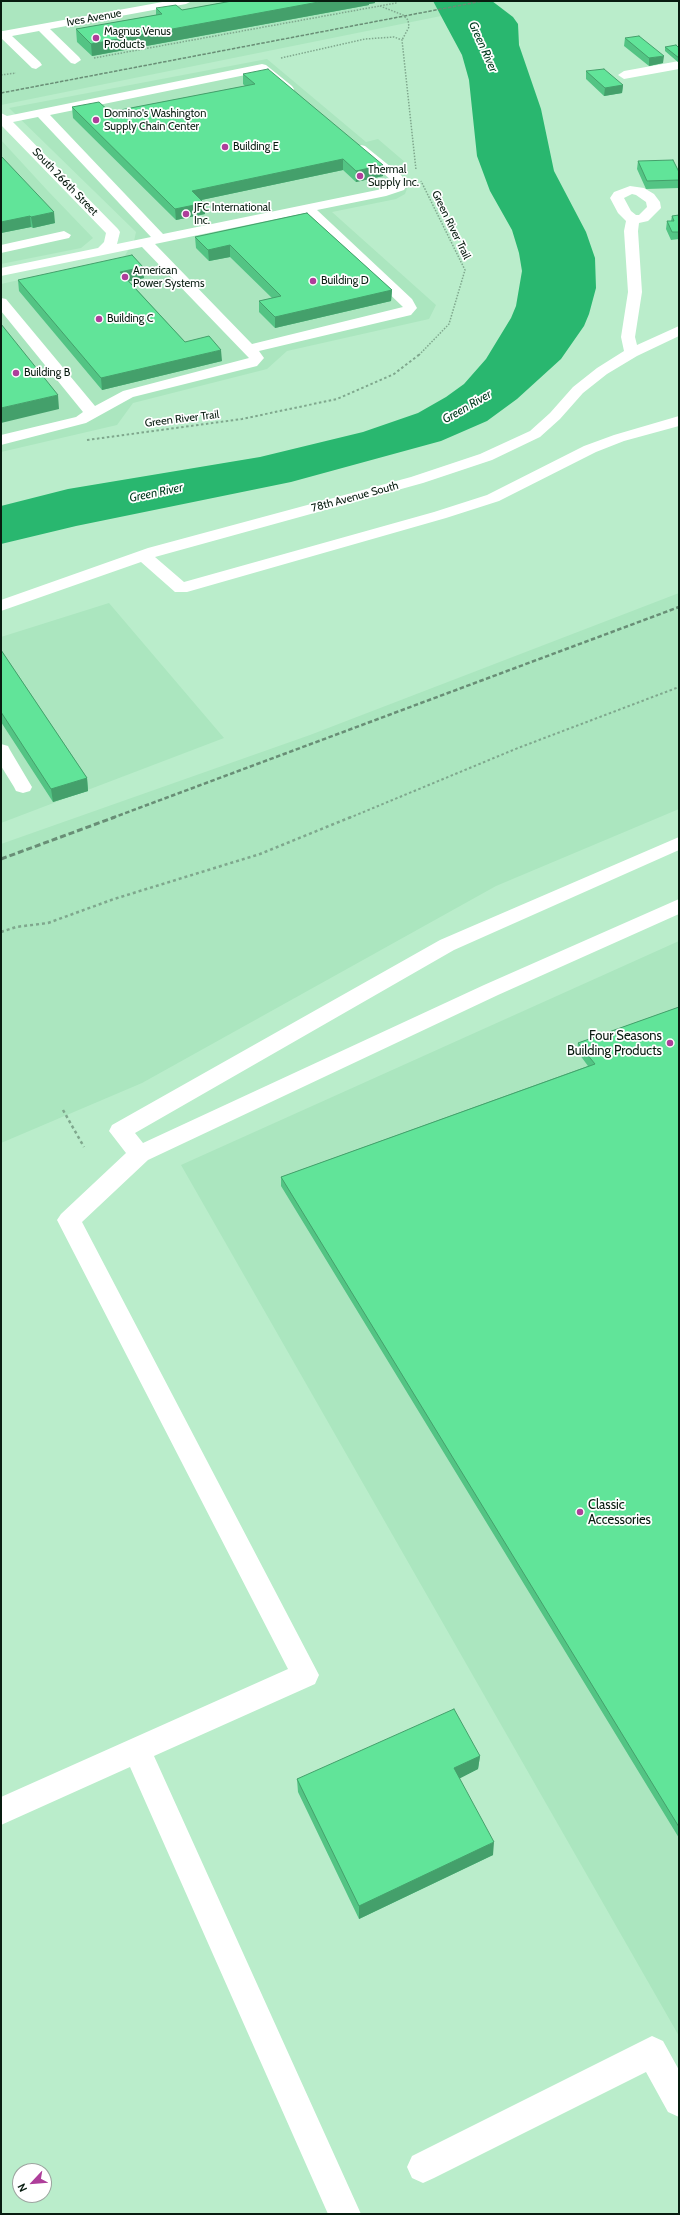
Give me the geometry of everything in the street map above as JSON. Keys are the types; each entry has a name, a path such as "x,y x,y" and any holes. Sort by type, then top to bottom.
{"street":[{"name":"Ives Avenue","path":"2,34 186,1"},
{"path":"106,5 116,14"},
{"path":"41,27 74,60"},
{"path":"2,34 36,65"},
{"path":"624,75 679,65"},
{"path":"2,119 41,113 262,68 299,98"},
{"path":"41,113 160,238"},
{"name":"South 266th Street","path":"2,119 113,232 111,243 103,250"},
{"path":"1,272 386,192 399,187 398,179 354,144"},
{"path":"249,349 406,312 410,308 407,302 307,208"},
{"path":"632,353 628,337 635,292 631,231 633,220"},
{"path":"1,249 64,236"},
{"path":"1,440 81,420 128,394 252,363 258,358 145,242"},
{"path":"1,302 92,413"},
{"name":"78th Avenue South","path":"1,606 144,556 417,480 486,457 535,434 555,416 578,390 602,371 632,353 679,330"},
{"path":"144,556 181,588 440,515 493,498 590,448 618,438 679,421"},
{"path":"1,750 23,787"},
{"path":"140,1154 120,1131 447,945 679,843"},
{"path":"1,1811 305,1675 69,1220 140,1154 491,990 679,906"},
{"path":"137,1750 345,2214"},
{"path":"423,2167 652,2052 679,2101"}],"path":[{"path":"94,58 396,2"},
{"path":"380,6 404,15 408,20 409,27 402,40 416,172"},
{"path":"262,68 277,59 300,52 358,40 394,37 402,40"},
{"path":"1,75 16,72"},
{"name":"Green River Trail","path":"86,440 242,419 337,399 394,374 425,350 449,324 465,270 419,179"},
{"path":"1,932 16,927 48,923 114,899 260,854 518,748 679,687"},
{"path":"63,1110 84,1147"}],"shaded area":[{"path":"1,1 433,1 441,16 1,105"},
{"path":"267,59 366,142 378,139 406,163 395,166 405,175 408,186 405,194 396,199 332,212 436,305 429,319 287,351 267,369 133,403 117,425 1,452 1,284 124,257 134,241 136,232 9,108"},
{"path":"1,140 93,238 81,248 1,264"},
{"path":"679,593 679,809 496,886 142,1083 1,1143 1,844 310,735"},
{"path":"109,603 224,738 1,823 1,637"},
{"path":"679,941 679,2036 181,1165"}],"water":[{"name":"Green River","path":"433,1 492,1 513,17 518,24 519,45 541,109 554,171 586,232 595,258 596,288 589,314 584,326 561,359 517,399 487,421 441,441 291,482 76,526 1,544 1,506 68,489 260,457 363,432 418,413 446,397 464,384 486,359 511,318 516,306 522,271 519,253 512,230 490,191 477,156 469,80 462,55"}],"building":[{"path":"232,1 324,1 91,44 76,29 162,14 156,8 176,5 182,10"},
{"path":"639,36 664,56 649,58 625,38"},
{"path":"676,45 679,48 679,58 665,47"},
{"name":"Building E","path":"268,69 383,165 356,171 343,159 192,191 204,203 175,209 72,107 99,102 110,112 255,84 243,74"},
{"path":"604,69 623,85 605,88 586,71"},
{"path":"1,156 54,212 1,222"},
{"path":"673,160 679,172 679,180 647,181 638,161"},
{"name":"Building D","path":"307,213 392,290 275,317 259,301 281,296 230,245 208,250 195,237"},
{"path":"679,215 679,232 672,232 667,221 674,221 672,216"},
{"name":"Building C","path":"132,255 143,267 120,272 185,342 209,336 221,350 101,378 18,280"},
{"name":"Building B","path":"1,324 58,395 1,408"},
{"path":"1,650 87,778 51,789 1,712"},
{"name":"Classic Accessories","path":"679,1007 679,1827 281,1177 595,1064 578,1043"},
{"path":"454,1709 480,1756 454,1768 494,1842 359,1906 297,1779"}],"railway":[{"path":"1,93 483,1"},
{"path":"112,818 679,607"},
{"path":"1,859 115,817"}],"place":[{"name":"Magnus Venus Products","path":"96,38"},
{"name":"Domino's Washington Supply Chain Center","path":"96,120"},
{"name":"Building E","path":"225,147"},
{"name":"Thermal Supply Inc.","path":"360,176"},
{"name":"JFC International Inc.","path":"186,214"},
{"name":"American Power Systems","path":"125,277"},
{"name":"Building D","path":"313,281"},
{"name":"Building C","path":"99,319"},
{"name":"Building B","path":"16,373"},
{"name":"Four Seasons Building Products","path":"670,1043"},
{"name":"Classic Accessories","path":"580,1512"}]}
